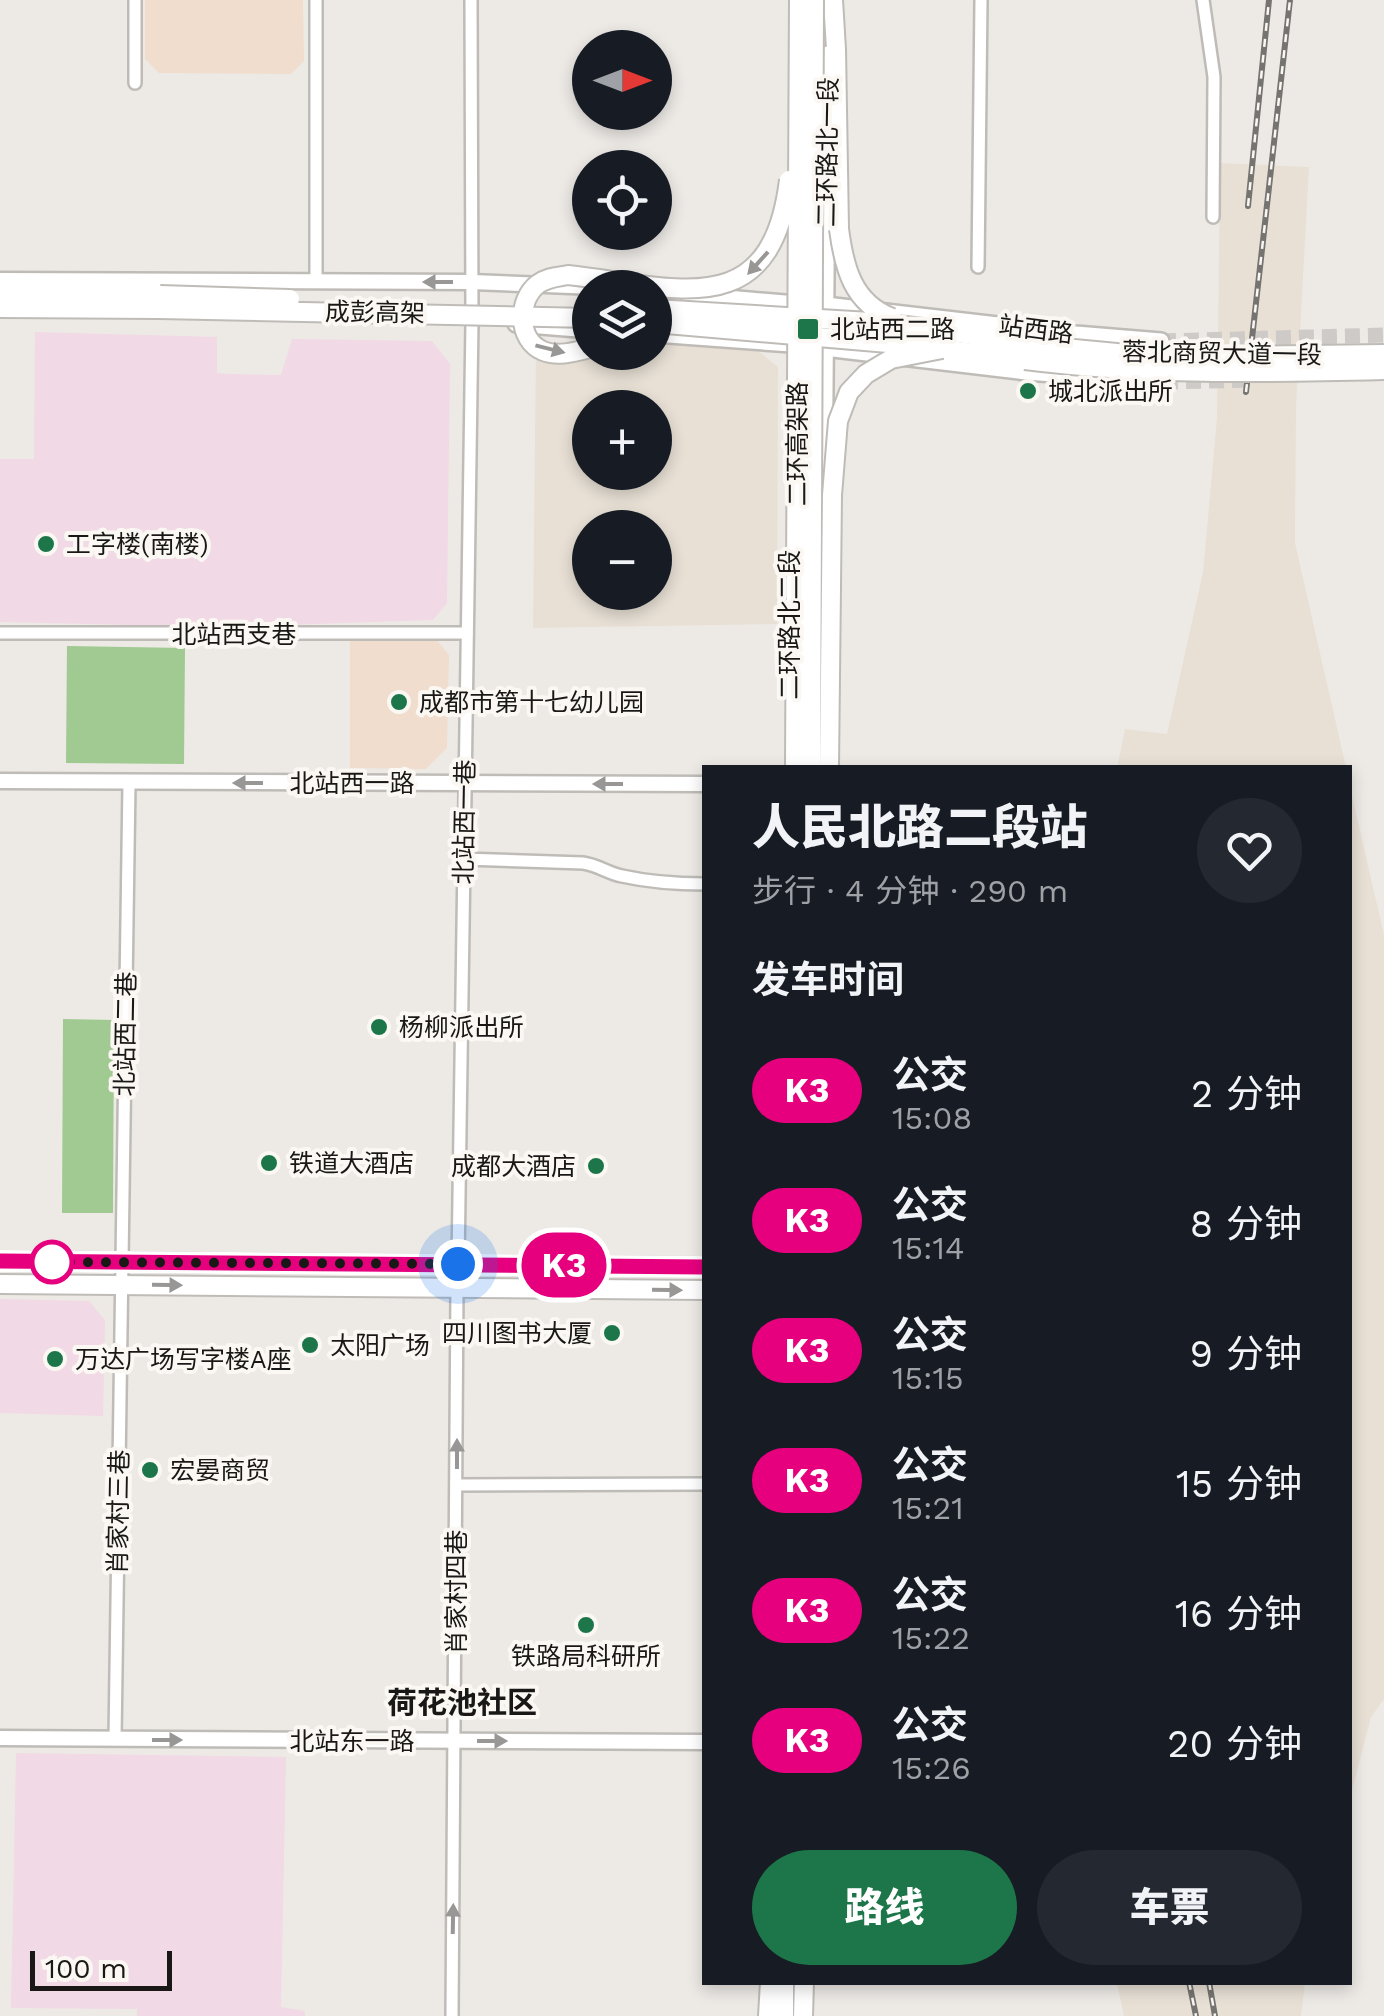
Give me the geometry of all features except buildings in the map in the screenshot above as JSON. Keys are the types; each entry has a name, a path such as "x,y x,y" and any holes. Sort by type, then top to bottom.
{"main road":[{"name":"二环高架路","path":"791,765 799,104 794,0"},
{"name":"二环路北一段","path":"791,303 794,0"},
{"name":"二环高架路","path":"811,765 814,0"},
{"name":"二环路北一段","path":"824,304 830,0"},
{"path":"830,0 836,49 839,230 844,265 856,290 872,310 941,340"},
{"path":"672,286 721,286 745,278 765,258 780,232 799,104"},
{"path":"572,275 550,278 534,287 525,302 522,323 530,343 545,352 572,352"},
{"path":"0,295 159,302"},
{"path":"0,308 159,302"},
{"name":"成彭高架","path":"159,302 572,306"},
{"name":"成彭高架","path":"159,302 572,317"},
{"name":"站西路","path":"791,303 1161,341"},
{"name":"二环路北二段","path":"791,303 791,765"},
{"name":"二环路北二段","path":"824,304 827,765"},
{"path":"672,311 870,322 941,340"},
{"path":"472,321 572,329"},
{"path":"672,324 941,340"},
{"path":"672,333 716,327"},
{"path":"672,336 792,344"},
{"path":"827,765 832,495 838,421 849,392 866,374 891,359 941,340"},
{"name":"蓉北商贸大道一段","path":"941,340 1032,344 1159,357 1384,354"},
{"name":"蓉北商贸大道一段","path":"941,340 1098,369 1166,373 1384,370"},
{"name":"站西路","path":"792,344 1026,372 1163,382"},
{"path":"0,1261 702,1267"},
{"path":"0,1284 702,1290"},
{"path":"771,2016 772,1985"},
{"path":"784,1985 784,2016"},
{"path":"806,2016 807,1985"}],"street":[{"path":"134,0 135,83"},
{"path":"316,0 316,282"},
{"name":"北站西一巷","path":"458,1264 472,321 472,0"},
{"path":"978,266 980,0"},
{"path":"1203,0 1214,76 1214,217"},
{"path":"0,280 472,282 572,287"},
{"path":"672,293 791,303"},
{"path":"0,316 472,321"},
{"name":"北站西支巷","path":"0,632 467,633"},
{"name":"北站西一路","path":"0,781 702,784"},
{"name":"北站西二巷","path":"121,1285 129,783"},
{"path":"464,860 583,863 642,880 702,884"},
{"name":"肖家村三巷","path":"114,1739 121,1285"},
{"name":"肖家村四巷","path":"452,2016 457,1288"},
{"path":"456,1485 702,1484"},
{"name":"北站东一路","path":"0,1738 702,1742"}],"shaded area":[{"path":"145,0 303,0 304,61 291,74 159,73 145,59"},
{"path":"1220,163 1309,167 1296,408 1295,543 1346,765 1118,765 1125,729 1167,734 1203,572 1217,418"},
{"path":"35,332 217,337 217,373 230,374 281,375 292,339 432,341 450,364 447,603 433,620 227,627 0,622 0,459 34,459"},
{"path":"536,342 572,343 572,370 672,370 672,344 751,345 778,367 777,624 533,628"},
{"name":"成都市第十七幼儿园","path":"350,638 435,638 449,655 447,748 426,769 350,768"},
{"path":"1352,796 1384,935 1384,1699 1371,1717 1352,1790"},
{"path":"0,1299 89,1301 105,1320 103,1416 0,1413"},
{"path":"16,1753 286,1757 281,2007 305,2011 305,2016 137,2016 137,2009 11,2008"},
{"path":"1118,1985 1305,1985 1301,2016 1124,2016"}],"green space":[{"path":"67,646 185,648 184,764 66,763"},
{"path":"63,1019 114,1020 113,1213 62,1213"}],"tunnel":[{"path":"1161,341 1384,335"},
{"path":"1163,382 1254,380"}],"railway":[{"path":"1248,206 1269,0"},
{"path":"1246,392 1290,0"},
{"path":"1190,1985 1196,2016"},
{"path":"1210,1985 1215,2016"}],"bus line":[{"name":"K3","path":"0,1261 702,1267"}],"place":[{"name":"北站西二路","path":"808,329"},
{"name":"城北派出所","path":"1028,391"},
{"name":"工字楼(南楼)","path":"46,544"},
{"name":"成都市第十七幼儿园","path":"399,702"},
{"name":"杨柳派出所","path":"379,1027"},
{"name":"铁道大酒店","path":"269,1163"},
{"name":"成都大酒店","path":"596,1166"},
{"name":"四川图书大厦","path":"612,1333"},
{"name":"太阳广场","path":"310,1345"},
{"name":"万达广场写字楼A座","path":"55,1359"},
{"name":"宏晏商贸","path":"150,1470"},
{"name":"铁路局科研所","path":"586,1625"}],"district":[{"name":"荷花池社区","path":"462,1703"}],"route":[{"path":"52,1262 458,1264"}]}
